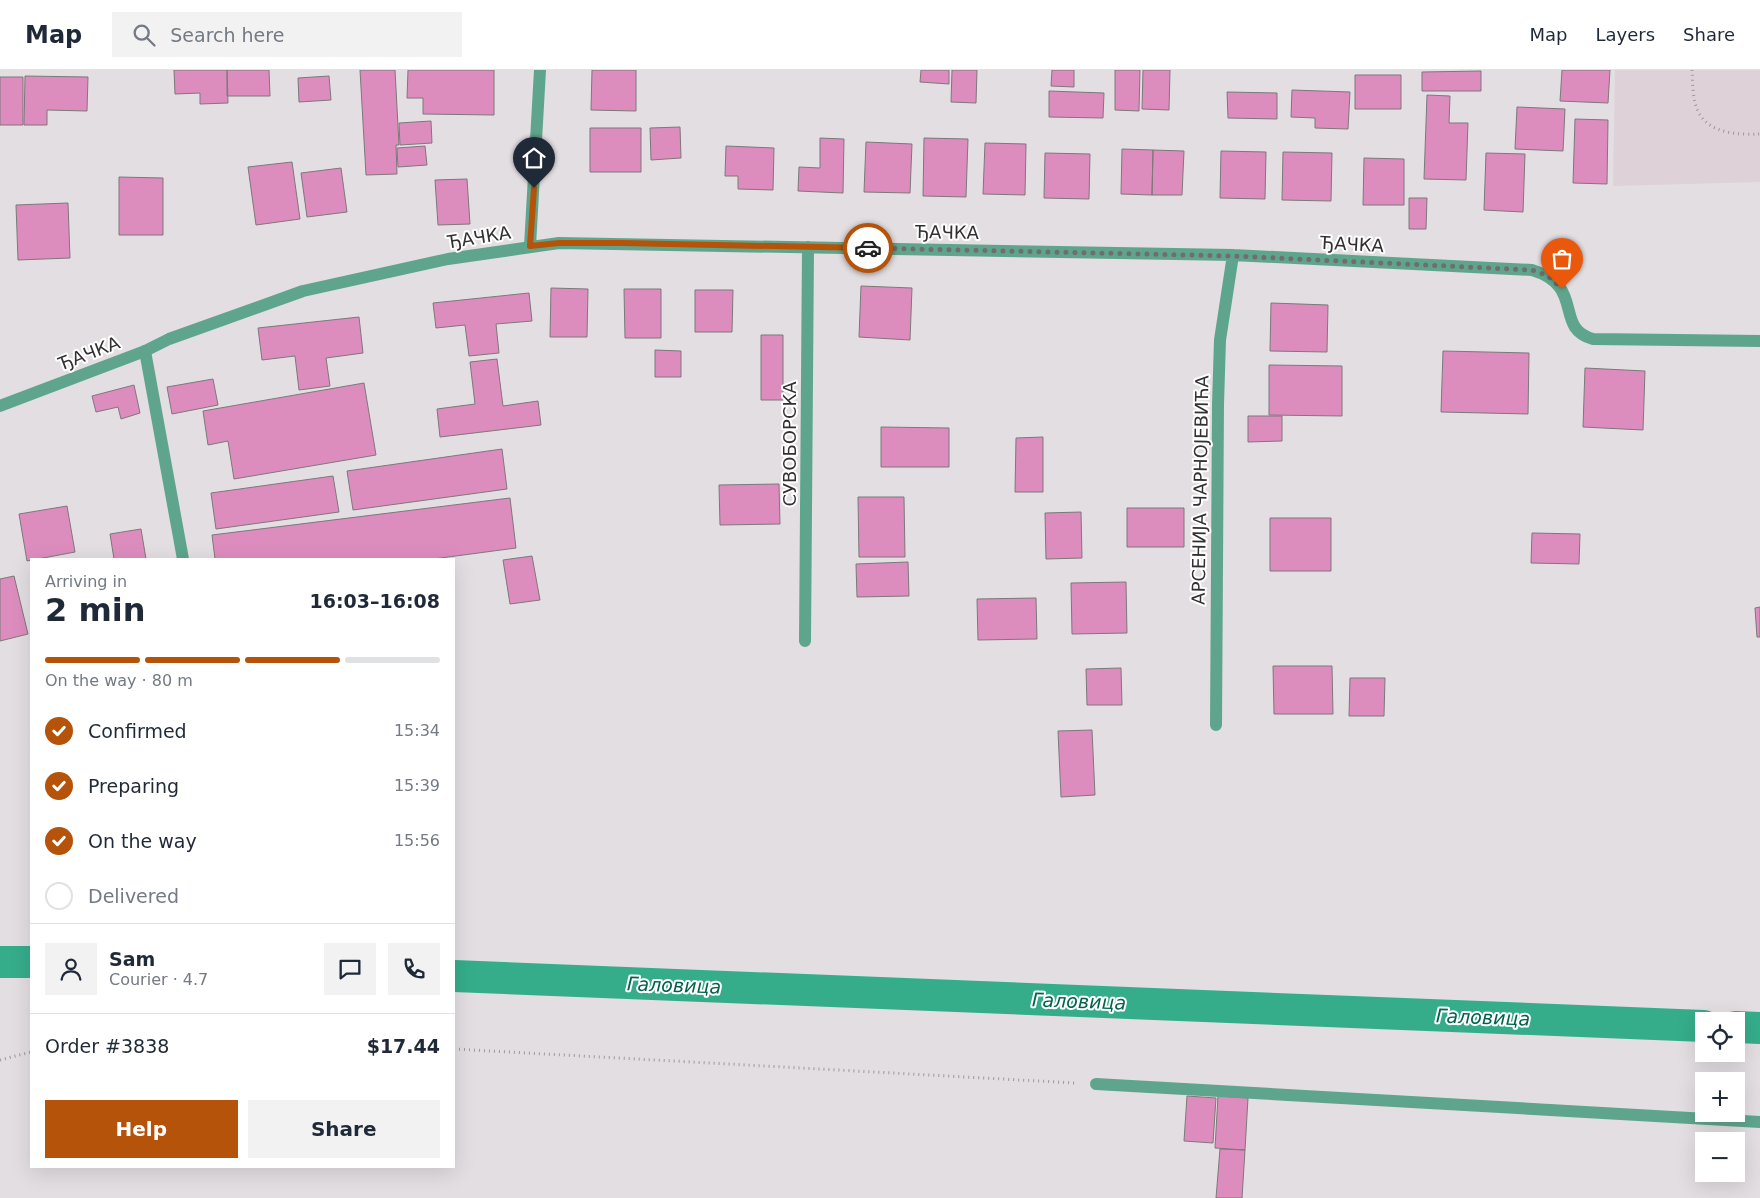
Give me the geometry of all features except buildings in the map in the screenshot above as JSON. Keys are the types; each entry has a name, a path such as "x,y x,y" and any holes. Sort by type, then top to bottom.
{"street":[{"path":"530,246 540,70"},
{"name":"ЂАЧКА","path":"0,406 145,351 186,333 320,286 448,259 559,243 1233,256 1532,270 1558,283 1565,296 1575,329 1586,337 1593,339 1760,341"},
{"name":"СУВОБОРСКА","path":"805,641 808,247"},
{"name":"АРСЕНИЈА ЧАРНОЈЕВИЋА","path":"1216,725 1220,340 1233,256"},
{"path":"145,351 184,558"},
{"path":"1096,1084 1760,1122"}],"path":[{"path":"1692,70 1694,97 1699,114 1707,122 1738,135 1760,134"},
{"path":"455,1049 1096,1084"},
{"path":"0,1060 30,1052"}],"shaded area":[{"path":"1615,70 1760,70 1760,182 1613,186"}],"waterway":[{"name":"Галовица","path":"0,962 30,962"},
{"name":"Галовица","path":"455,976 1695,1026"},
{"name":"Галовица","path":"1745,1027 1760,1028"}],"way so far":[{"path":"868,248 1233,256 1532,270 1548,276 1558,283 1562,289"}],"route":[{"path":"534,188 530,246 559,243 622,243 868,248"}]}
